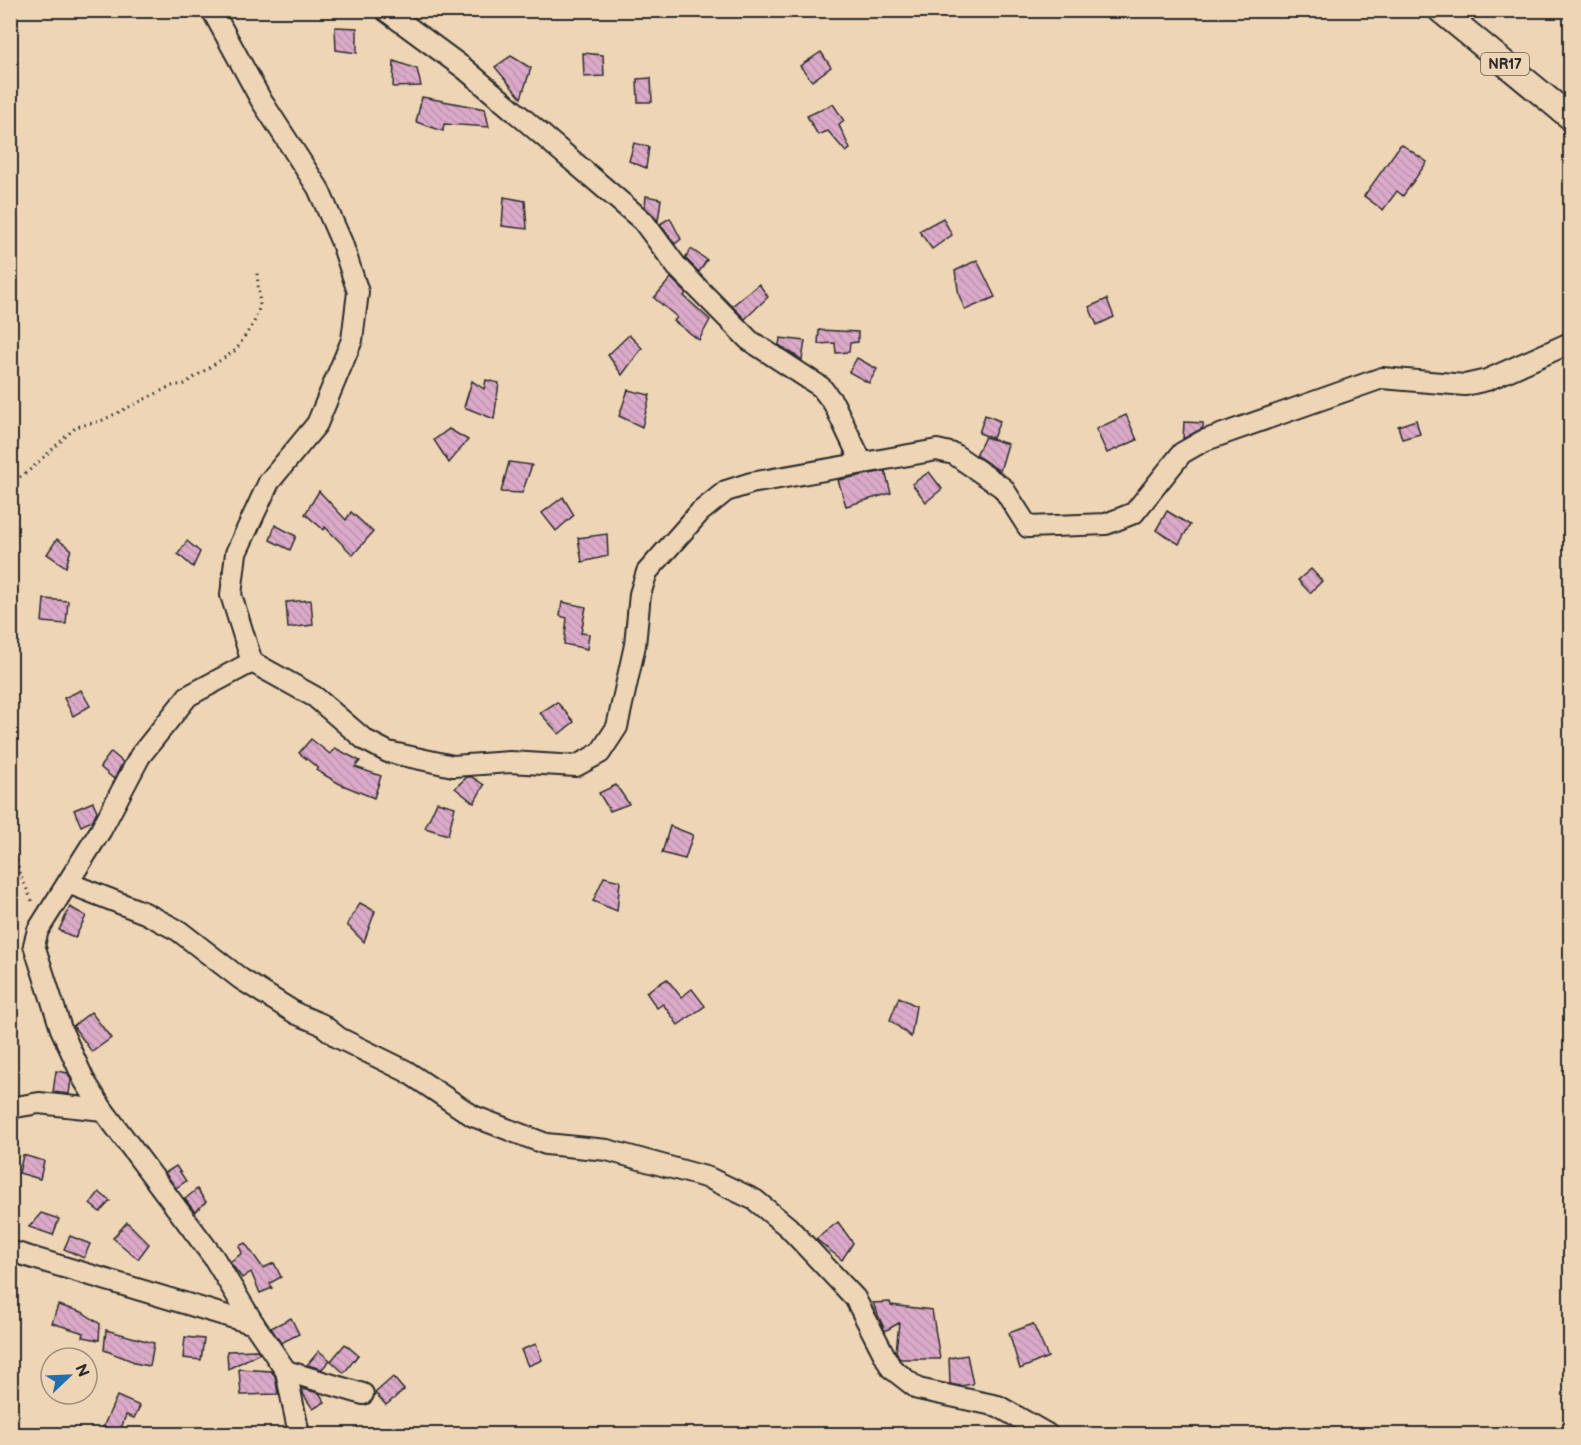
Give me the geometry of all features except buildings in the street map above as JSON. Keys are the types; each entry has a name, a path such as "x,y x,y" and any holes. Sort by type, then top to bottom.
{"main road":[{"name":"NR17","path":"1440,10 1570,117"}],"street":[{"path":"212,10 261,100 318,188 342,243 358,292 352,340 317,424 269,482 236,553 231,595 252,662 315,697 365,740 388,752 453,766 510,762 576,766 600,753 617,727 635,645 640,594 647,572 700,512 726,491 751,483 938,450 954,454 1003,488 1028,527 1106,524 1134,513 1182,453 1203,441 1382,378 1465,385 1487,380 1570,343"},
{"path":"385,10 465,69 642,220 677,267 749,340 821,387 834,404 862,463"},
{"path":"252,662 188,696 140,756 101,830 38,930 34,945 61,1029 84,1080 103,1110 214,1258 286,1371 299,1434"},
{"path":"68,883 145,913 179,932 241,979 297,1014 321,1024 339,1038 406,1071 473,1116 546,1144 607,1150 709,1178 755,1200 788,1227 855,1298 891,1368 918,1389 998,1406 1047,1434"},
{"path":"10,1108 39,1103 103,1110"},
{"path":"10,1251 254,1324"},
{"path":"286,1371 363,1394"}],"path":[{"path":"10,484 31,469 76,427 101,421 171,386 184,384 236,350 254,322 260,306 257,273"},
{"path":"10,825 19,872 35,907 38,930"}]}
